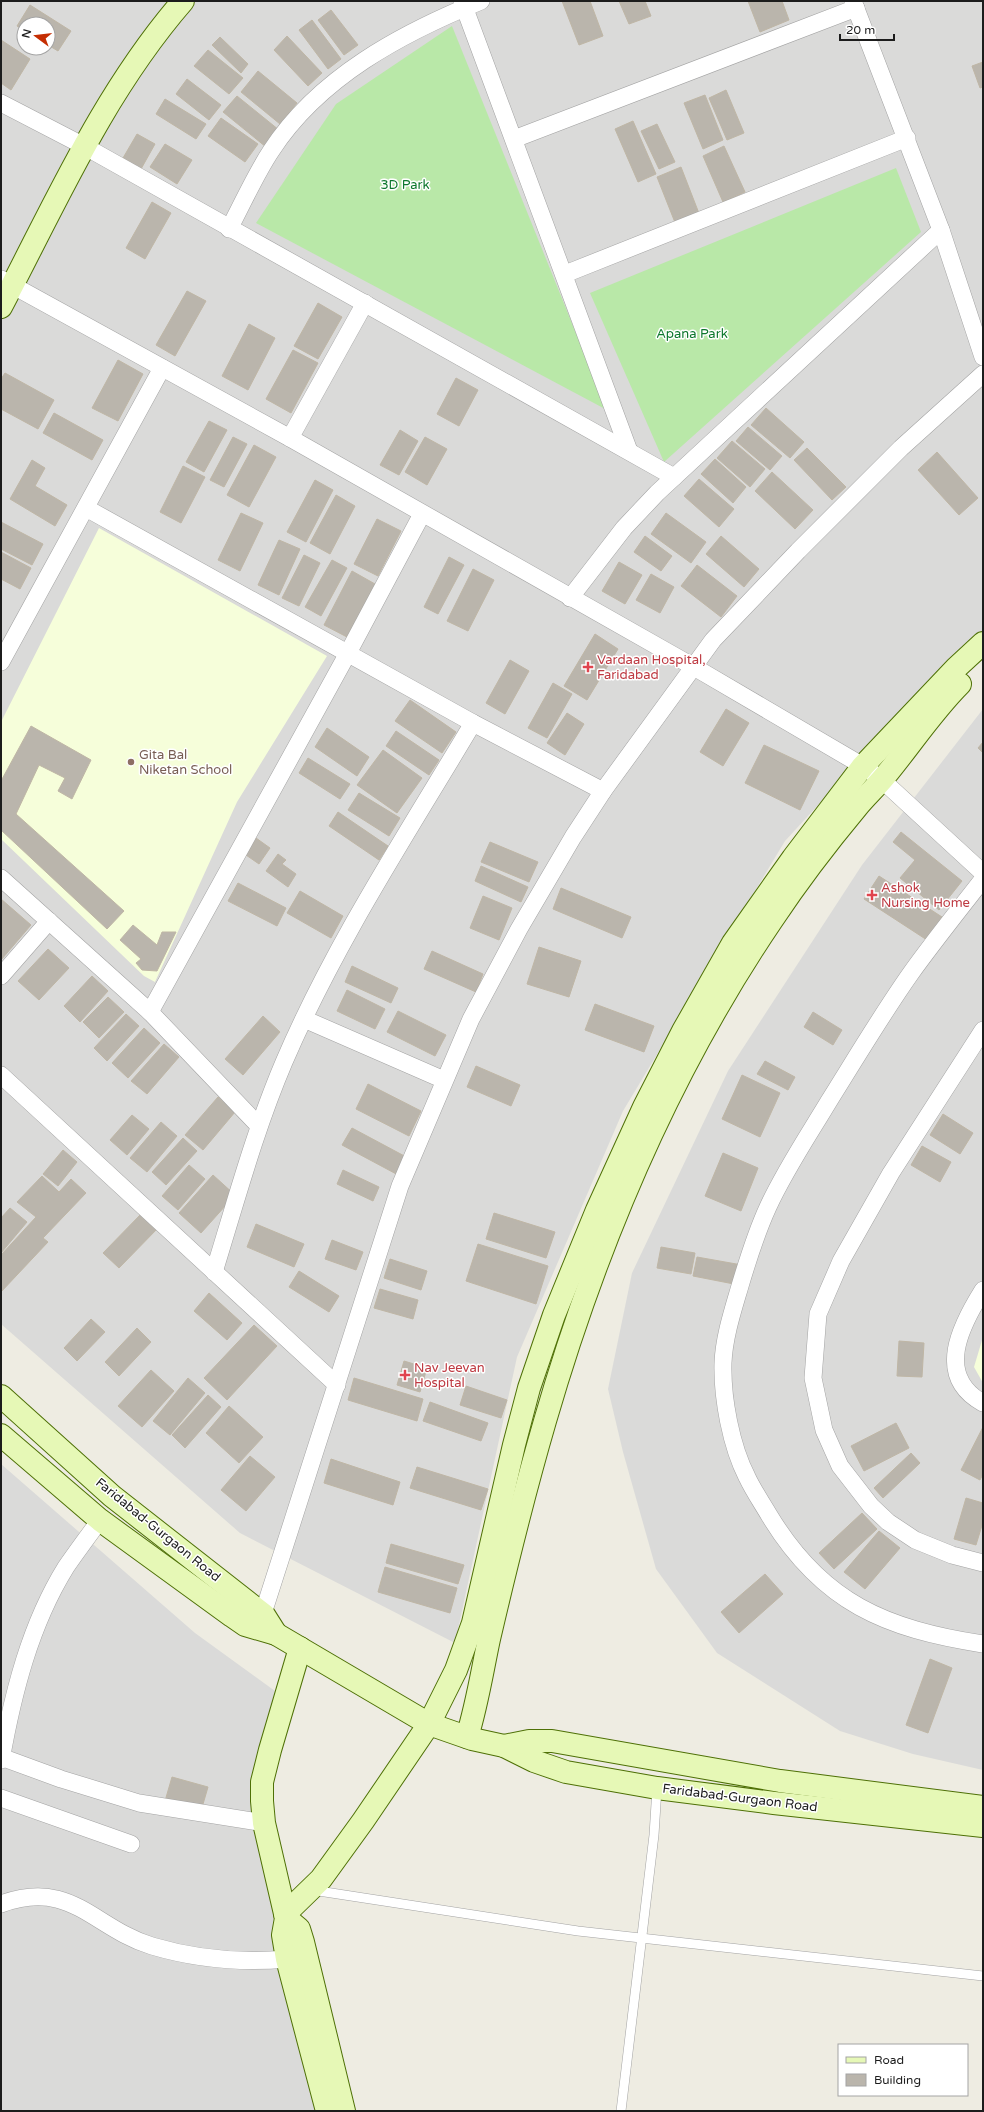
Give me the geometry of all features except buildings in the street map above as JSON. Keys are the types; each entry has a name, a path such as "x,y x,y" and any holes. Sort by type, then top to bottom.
{"street":[{"path":"1,307 7,282 112,98 160,27 183,1"},
{"path":"229,229 270,151 288,127 314,99 374,54 463,4 481,1"},
{"path":"463,4 629,451"},
{"path":"514,139 855,5 941,230 983,357"},
{"path":"1,103 84,146 229,229 365,303 674,477"},
{"path":"564,274 907,138"},
{"path":"570,598 624,528 674,477 941,230"},
{"path":"7,282 290,438 694,667 864,766 882,780 983,873"},
{"path":"290,438 365,303"},
{"path":"1,662 162,368"},
{"path":"266,1626 337,1385 400,1186 471,1019 519,929 573,837 603,791 713,640 798,551 901,448 983,374"},
{"path":"86,508 473,723 603,791"},
{"path":"150,1012 348,653 422,514"},
{"path":"286,1916 334,1863 364,1821 429,1724 462,1656 483,1582 514,1445 529,1388 554,1316 597,1210 644,1107 683,1031 722,960 793,858 864,766 924,701 983,642"},
{"path":"467,1737 475,1710 489,1640 522,1501 568,1345 594,1275 648,1143 664,1109 725,995 772,920 837,832 882,780 951,693 983,660"},
{"path":"214,1272 259,1126 284,1063 304,1019 349,931 473,723"},
{"path":"1,878 150,1012 259,1126"},
{"path":"983,879 912,972 863,1046 798,1152 769,1206 754,1240 733,1311 723,1362 725,1394 731,1432 746,1476 792,1550 819,1578 834,1590 872,1614 921,1633 983,1644"},
{"path":"1,976 50,921"},
{"path":"304,1019 444,1080"},
{"path":"983,1030 891,1173 841,1261 818,1314 813,1378 824,1430 840,1466 871,1506 888,1522 915,1540 952,1554 983,1563"},
{"path":"1,1075 337,1385"},
{"path":"983,1290 960,1331 955,1353 957,1372 963,1387 983,1403"},
{"name":"Faridabad-Gurgaon Road","path":"1,1396 112,1496 266,1626 300,1648 429,1724 467,1737 504,1746 534,1761 566,1772 657,1788 983,1826"},
{"name":"Faridabad-Gurgaon Road","path":"1,1435 100,1520 232,1616 266,1626"},
{"path":"100,1520 66,1567 37,1626 18,1677 1,1758 61,1779 139,1803 264,1823"},
{"path":"300,1648 262,1782 262,1802 264,1823 286,1916 283,1936 287,1959 327,2111"},
{"name":"Faridabad-Gurgaon Road","path":"504,1746 529,1741 552,1741 780,1781 983,1806"},
{"path":"1,1798 131,1844"},
{"path":"1,1904 25,1896 53,1897 75,1906 138,1940 177,1952 224,1959 258,1961 287,1959"},
{"path":"286,1916 299,1929 303,1942 344,2111"}],"lane":[{"path":"622,2111 654,1835 657,1788"},
{"path":"311,1890 642,1939 983,1976"}],"shaded area":[{"path":"1,1 983,1 983,634 921,693 785,841 623,1111 517,1357 455,1643 240,1533 1,1324"},
{"name":"Gita Bal Niketan School","path":"99,528 327,656 237,802 155,982 144,976 1,839 1,722"},
{"path":"983,709 983,1770 913,1754 840,1731 717,1653 656,1569 623,1452 608,1389 632,1273 728,1071 862,865"},
{"path":"983,1337 983,1383 974,1367"},
{"path":"1,1464 195,1633 275,1691 252,1782 319,2111 1,2111"}],"green space":[{"name":"3D Park","path":"452,26 607,410 256,223 336,104"},
{"name":"Apana Park","path":"896,168 921,232 664,462 590,293"}],"place":[{"name":"Vardaan Hospital, Faridabad","path":"588,667"},
{"name":"Gita Bal Niketan School","path":"131,762"},
{"name":"Ashok Nursing Home","path":"872,895"},
{"name":"Nav Jeevan Hospital","path":"405,1375"}]}
